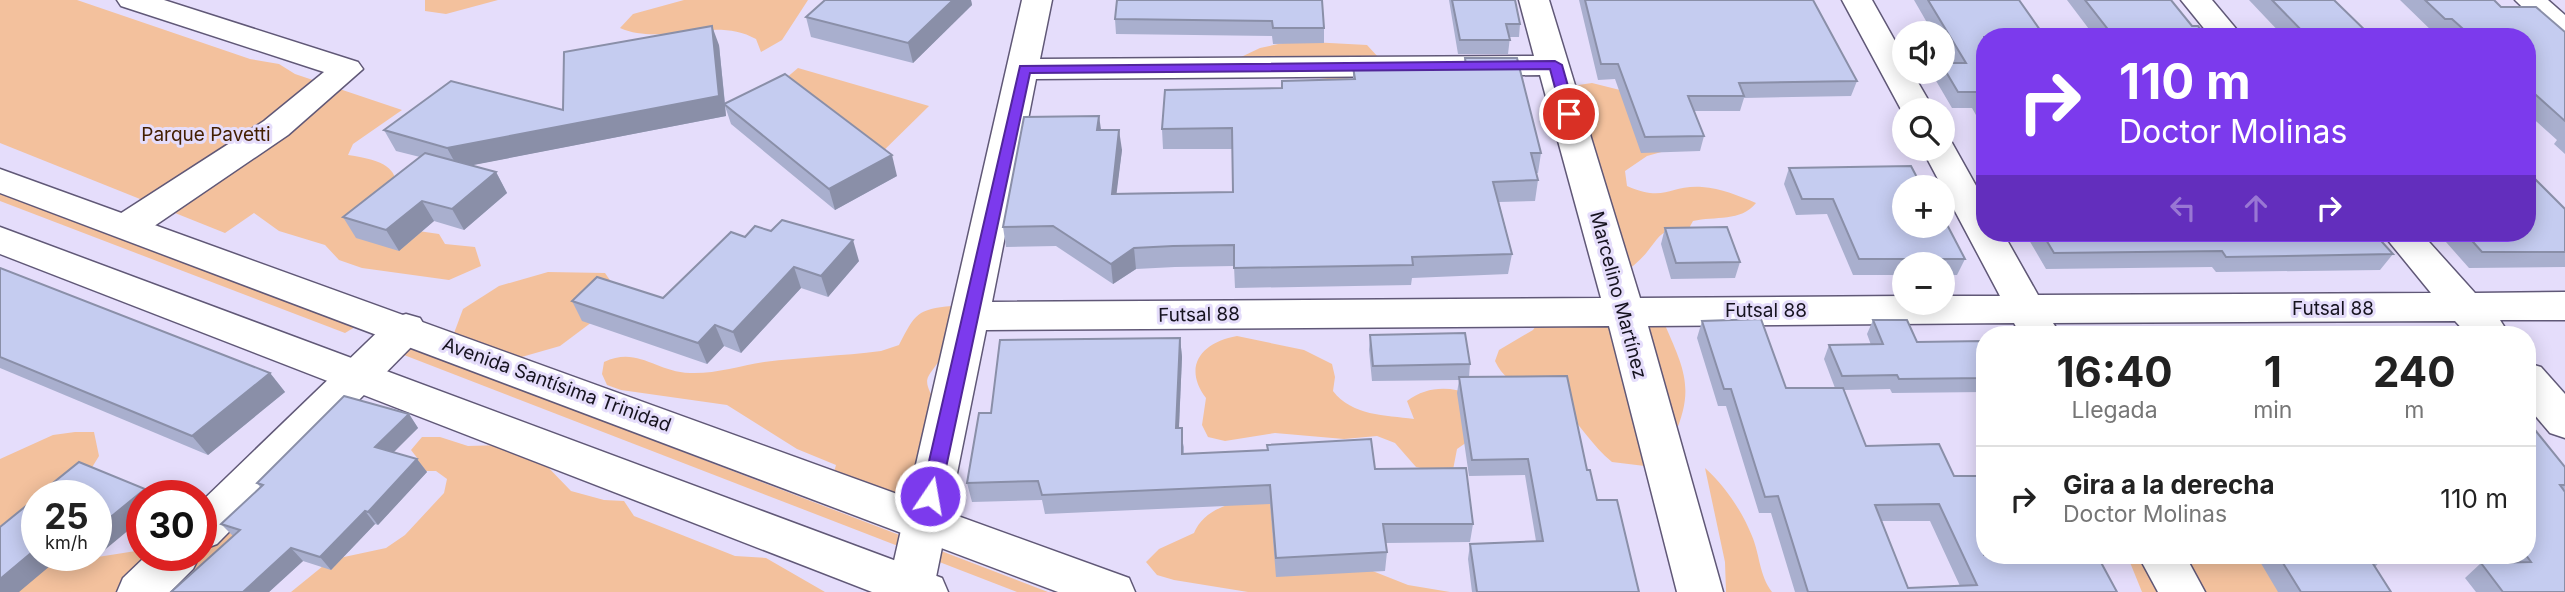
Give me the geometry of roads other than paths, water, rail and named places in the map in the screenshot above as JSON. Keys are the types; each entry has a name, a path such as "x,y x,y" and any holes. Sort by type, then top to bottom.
{"street":[{"path":"0,240 918,589 925,522 1037,0"},
{"name":"Marcelino Martínez","path":"1535,0 1624,310 1700,592"},
{"path":"1857,0 1910,98"},
{"path":"2196,0 2220,28"},
{"path":"2530,0 2565,31"},
{"path":"128,226 276,128 346,73 347,69 157,3"},
{"path":"1024,69 1555,65"},
{"path":"1945,161 1976,218"},
{"name":"Avenida Santísima Trinidad","path":"0,180 406,328 1112,592"},
{"path":"1989,242 2034,322"},
{"path":"2408,242 2478,321"},
{"name":"Futsal 88","path":"968,316 1624,310 2034,322 2478,321 2565,306"},
{"path":"217,515 406,328"},
{"path":"2536,388 2565,422"},
{"path":"2166,564 2182,592"},
{"path":"140,592 161,571"}],"park label":[{"name":"Parque Pavetti","path":"206,134"}]}
